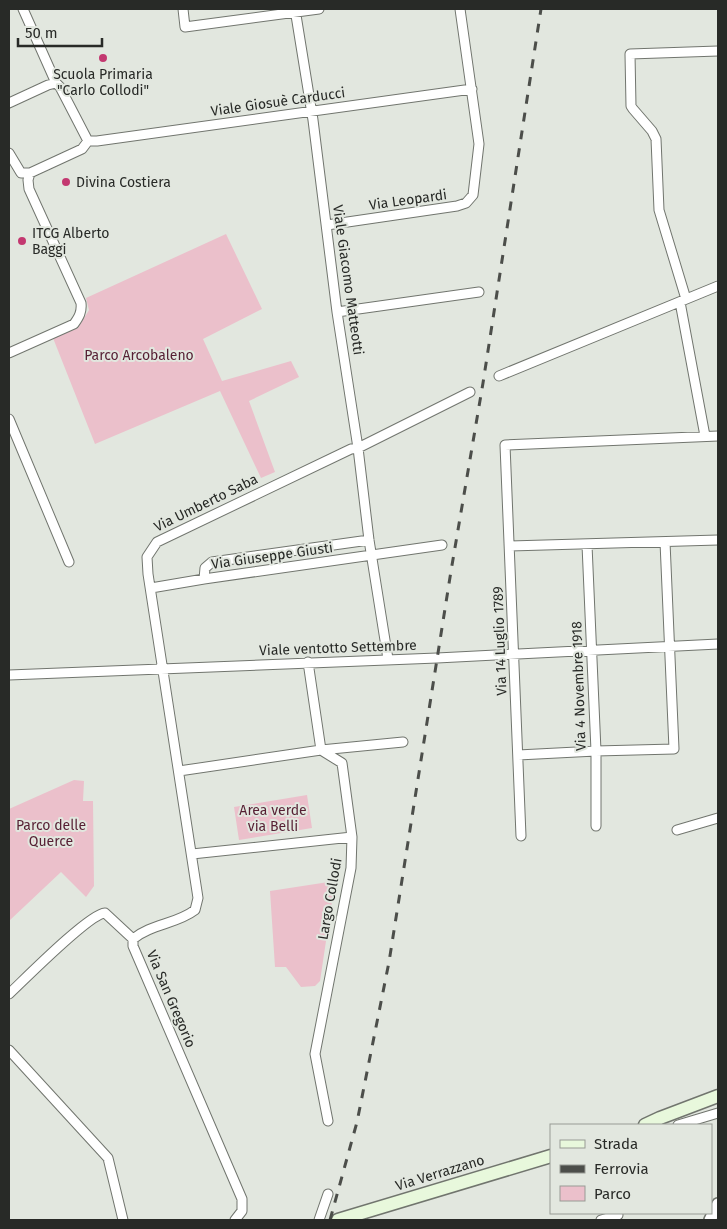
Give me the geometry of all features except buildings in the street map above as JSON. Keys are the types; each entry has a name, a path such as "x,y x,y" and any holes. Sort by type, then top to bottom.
{"main road":[{"path":"647,1124 718,1096"},
{"path":"662,1124 718,1103"},
{"name":"Via Verrazzano","path":"338,1220 550,1156"}],"street":[{"path":"9,153 21,173 30,173 82,149 88,141 60,87 56,83 23,9"},
{"path":"183,9 186,28 295,10 319,9"},
{"name":"Via Leopardi","path":"327,225 457,206 466,203 473,195 479,144 460,9"},
{"name":"Viale Giacomo Matteotti","path":"295,10 312,112 369,540 388,659"},
{"path":"718,50 630,54 631,106 654,135 659,210 683,300 706,436 718,436"},
{"path":"9,103 56,83"},
{"name":"Viale Giosuè Carducci","path":"88,141 97,142 472,90"},
{"path":"9,353 74,324 82,310 81,303 29,189 28,180 30,173"},
{"path":"499,376 718,286"},
{"path":"338,312 479,292"},
{"name":"Via Umberto Saba","path":"163,668 147,557 157,542 350,449 358,448 470,392"},
{"path":"9,419 69,562"},
{"name":"Via 14 Luglio 1789","path":"521,836 505,445 706,436"},
{"name":"Via Giuseppe Giusti","path":"369,540 212,562 205,568 204,579 372,556"},
{"path":"510,546 718,540"},
{"path":"518,755 674,749 664,542"},
{"path":"372,556 442,545"},
{"name":"Via 4 Novembre 1918","path":"586,545 596,751 596,826"},
{"path":"151,588 204,579"},
{"name":"Viale ventotto Settembre","path":"9,675 718,644"},
{"path":"308,662 321,750"},
{"name":"Via San Gregorio","path":"163,668 198,898 195,910 186,917 140,934 133,939 133,946 242,1199 242,1211 235,1220"},
{"path":"179,771 321,750 403,742"},
{"name":"Largo Collodi","path":"321,750 342,763 352,837 351,868 315,1054 328,1121"},
{"path":"677,830 718,818"},
{"path":"192,854 352,837"},
{"path":"9,994 99,914 105,913 133,939"},
{"path":"9,1050 108,1158 123,1220"},
{"path":"681,1124 718,1113"},
{"path":"319,1220 328,1194"},
{"path":"710,1220 718,1204"},
{"path":"601,1220 618,1216"}],"green space":[{"name":"Parco Arcobaleno","path":"226,234 262,309 203,339 222,381 291,361 299,377 249,401 275,472 261,478 220,391 95,444 53,338 78,328 89,310 86,298"},
{"name":"Parco delle Querce","path":"74,780 84,781 83,801 93,801 94,886 86,897 61,872 9,921 9,809"},
{"name":"Area verde via Belli","path":"307,795 312,828 239,840 234,807"},
{"path":"335,881 320,981 315,986 301,987 286,967 275,967 270,891"}],"railway":[{"path":"330,1220 357,1122 389,962 483,383 541,9"}],"place":[{"name":"Scuola Primaria \"Carlo Collodi\"","path":"103,58"},
{"name":"Divina Costiera","path":"66,182"},
{"name":"ITCG Alberto Baggi","path":"22,241"}]}
